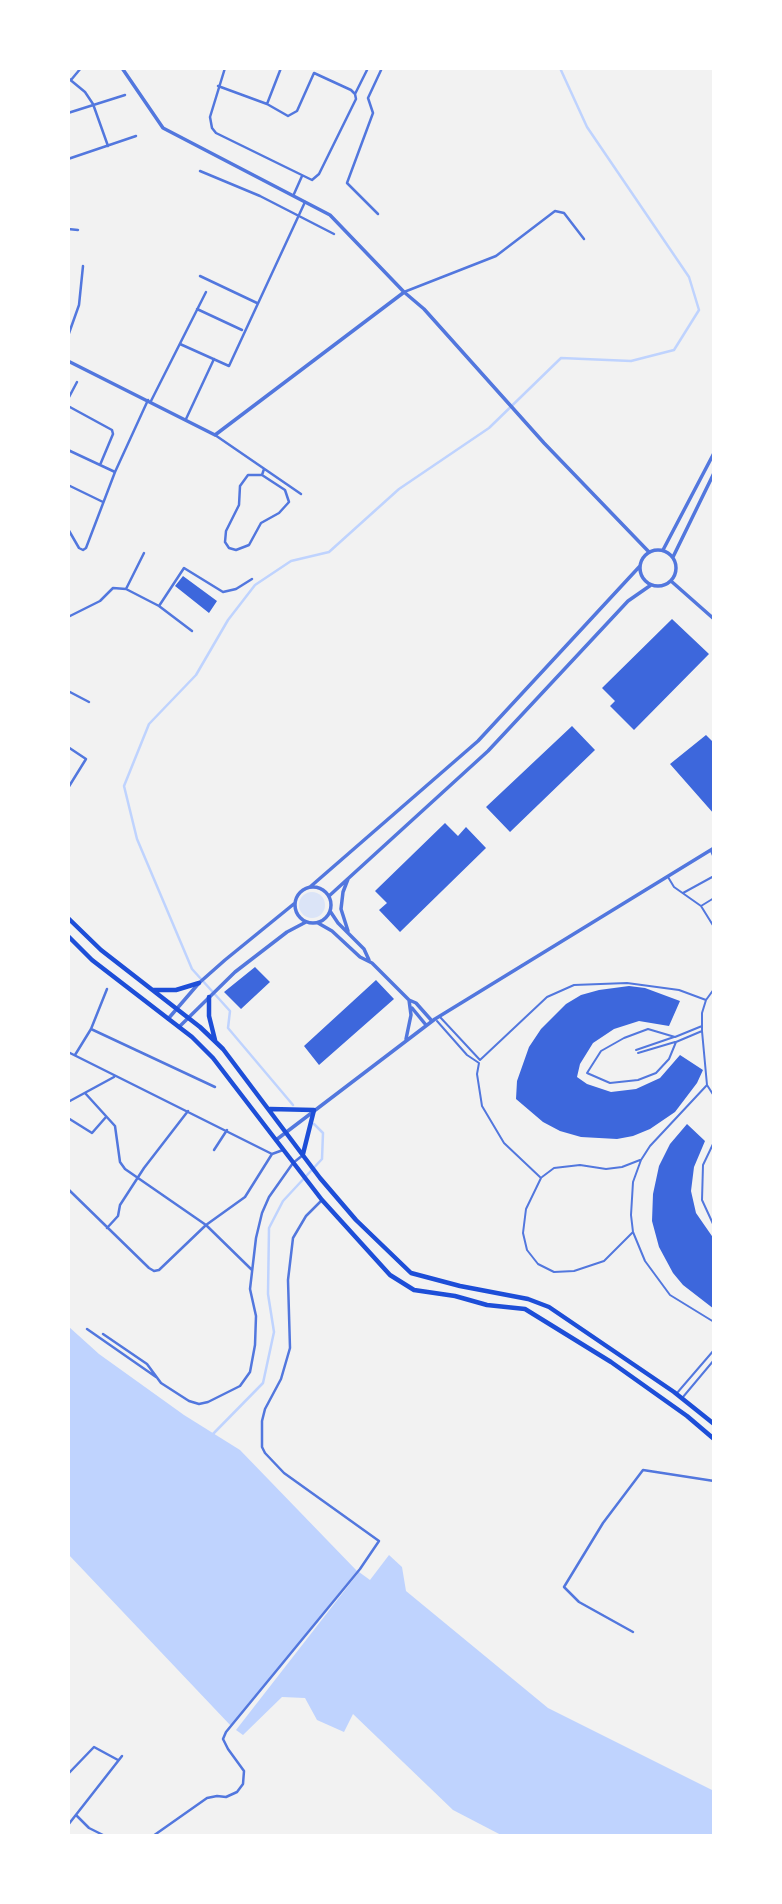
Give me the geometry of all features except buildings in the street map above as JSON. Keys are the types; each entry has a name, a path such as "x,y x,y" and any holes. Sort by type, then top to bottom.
{"main road":[{"path":"70,921 101,950 215,1041 270,1109 320,1178 356,1220 411,1273 460,1286 528,1298 549,1307 677,1394 714,1424"},
{"path":"68,936 213,1058 322,1200 384,1270 414,1290 455,1296 487,1305 524,1309 611,1362 687,1416 714,1439"},
{"path":"152,990 176,990 200,983"},
{"path":"210,995 209,1016 215,1041"},
{"path":"270,1109 314,1110 303,1155"},
{"path":"311,1186 320,1178"},
{"path":"647,1388 653,1378"}],"street":[{"path":"81,68 70,79 85,92 93,104 108,146"},
{"path":"122,68 163,128 330,215 404,292 424,309 544,443 649,552"},
{"path":"225,68 218,86 210,124 216,134 312,180 319,174 356,99 355,94 368,68"},
{"path":"267,104 281,68"},
{"path":"218,86 267,104 288,116 294,115 317,68"},
{"path":"378,214 347,183 373,114 368,98 383,68"},
{"path":"314,73 355,94"},
{"path":"68,113 125,95"},
{"path":"68,159 136,136"},
{"path":"200,171 299,214 334,234"},
{"path":"293,194 302,176"},
{"path":"180,344 229,366 306,201"},
{"path":"215,435 404,292 496,256 555,211 564,212 584,239"},
{"path":"68,229 78,230"},
{"path":"68,336 79,304 83,266"},
{"path":"200,276 257,303"},
{"path":"68,529 79,548 86,548 115,472 206,292"},
{"path":"197,309 244,331"},
{"path":"186,419 214,359"},
{"path":"68,361 215,435 301,494"},
{"path":"68,399 77,382"},
{"path":"68,406 112,430 113,434 100,465"},
{"path":"68,450 115,472"},
{"path":"663,550 714,453"},
{"path":"261,475 264,470"},
{"path":"673,557 714,473"},
{"path":"248,475 261,475 285,490 289,502 279,513 261,523 249,545 236,551 229,548 225,542 226,531 239,505 240,486 248,475"},
{"path":"68,485 103,502"},
{"path":"168,1019 200,983 295,903 301,891 310,887 470,749 640,566 649,552 663,550 673,557 677,571 671,581 663,586 651,585 628,601 488,751 329,896"},
{"path":"126,589 144,553"},
{"path":"640,566 642,576 651,585"},
{"path":"159,606 184,568 223,592 236,589 252,579"},
{"path":"671,581 714,619"},
{"path":"68,617 100,601 113,588 126,589 159,606 192,631"},
{"path":"68,691 89,702"},
{"path":"68,747 86,759 68,788"},
{"path":"276,1140 426,1025 712,849"},
{"path":"349,877 343,892 341,909 345,926 351,936"},
{"path":"310,887 321,889 329,896 330,911 364,949 369,960 410,1000 436,1019"},
{"path":"295,903 296,913 306,922"},
{"path":"318,923 326,919 330,911"},
{"path":"179,1027 219,987 287,932 306,922 318,923 332,931 360,957 369,960"},
{"path":"75,1055 91,1029 107,989"},
{"path":"406,1040 410,1000"},
{"path":"411,1007 426,1025"},
{"path":"91,1029 215,1087"},
{"path":"68,1052 272,1154"},
{"path":"68,1102 115,1076"},
{"path":"85,1093 115,1126 120,1162 125,1169 206,1225 252,1270"},
{"path":"107,1228 118,1216 120,1205 138,1178 188,1111"},
{"path":"68,1118 92,1133 106,1117"},
{"path":"214,1150 227,1130"},
{"path":"68,1189 155,1271 206,1225 251,1190 272,1154 283,1150"},
{"path":"87,1329 156,1377 171,1391 198,1404 231,1391 247,1380 257,1331 250,1289 262,1213 269,1197 293,1163 303,1155"},
{"path":"152,1836 207,1798 226,1797 237,1792 243,1784 244,1772 223,1739 229,1727 379,1541 284,1473 262,1447 265,1409 281,1379 290,1348 288,1280 293,1238 306,1216 322,1200"},
{"path":"103,1334 146,1364 156,1377"},
{"path":"633,1632 579,1602 564,1587 603,1523 643,1470 714,1481"},
{"path":"68,1774 94,1747 118,1760"},
{"path":"68,1825 122,1756"},
{"path":"76,1815 89,1828 105,1836"}],"lane":[{"path":"712,849 714,858"},
{"path":"682,893 714,876"},
{"path":"667,877 682,893 701,906 714,927"},
{"path":"701,906 714,898"},
{"path":"436,1019 480,1059 547,997 574,985 627,983 679,990 706,1000"},
{"path":"714,989 706,1000 702,1026 707,1086 714,1096"},
{"path":"436,1019 467,1055 479,1063 477,1074 482,1106 504,1143 541,1178"},
{"path":"702,1026 637,1052 676,1042 702,1031"},
{"path":"675,1037 648,1030 624,1038 601,1051 587,1073 610,1083 638,1080 656,1073 669,1059 676,1042"},
{"path":"707,1086 650,1146 641,1160 633,1182 631,1215 633,1232 645,1261 670,1295 714,1322"},
{"path":"714,1142 703,1165 702,1200 714,1226"},
{"path":"633,1232 604,1261 574,1271 554,1272 538,1264 527,1250 523,1233 526,1209 541,1178 554,1167 606,1169 641,1160"},
{"path":"677,1394 714,1350"},
{"path":"682,1398 714,1360"}],"shaded area":[{"path":"312,892 321,896 325,905 321,914 312,918 303,914 299,905 303,896"}],"water":[{"path":"68,1326 99,1354 184,1415 240,1450 357,1571 231,1726 68,1554"},
{"path":"389,1555 402,1567 406,1591 548,1708 714,1791 714,1836 503,1836 453,1810 353,1714 344,1732 317,1720 305,1698 282,1697 243,1735 236,1730 359,1572 370,1580"}],"waterway":[{"path":"293,1105 228,1028 230,1011 192,969 137,839 124,786 149,724 196,675 228,620 255,585 291,561 329,552 399,489 489,428 561,358 631,361 674,350 699,310 689,277 587,127 560,68"},
{"path":"211,1436 263,1383 274,1332 268,1294 269,1228 283,1201 322,1159 323,1133 314,1124"}]}
